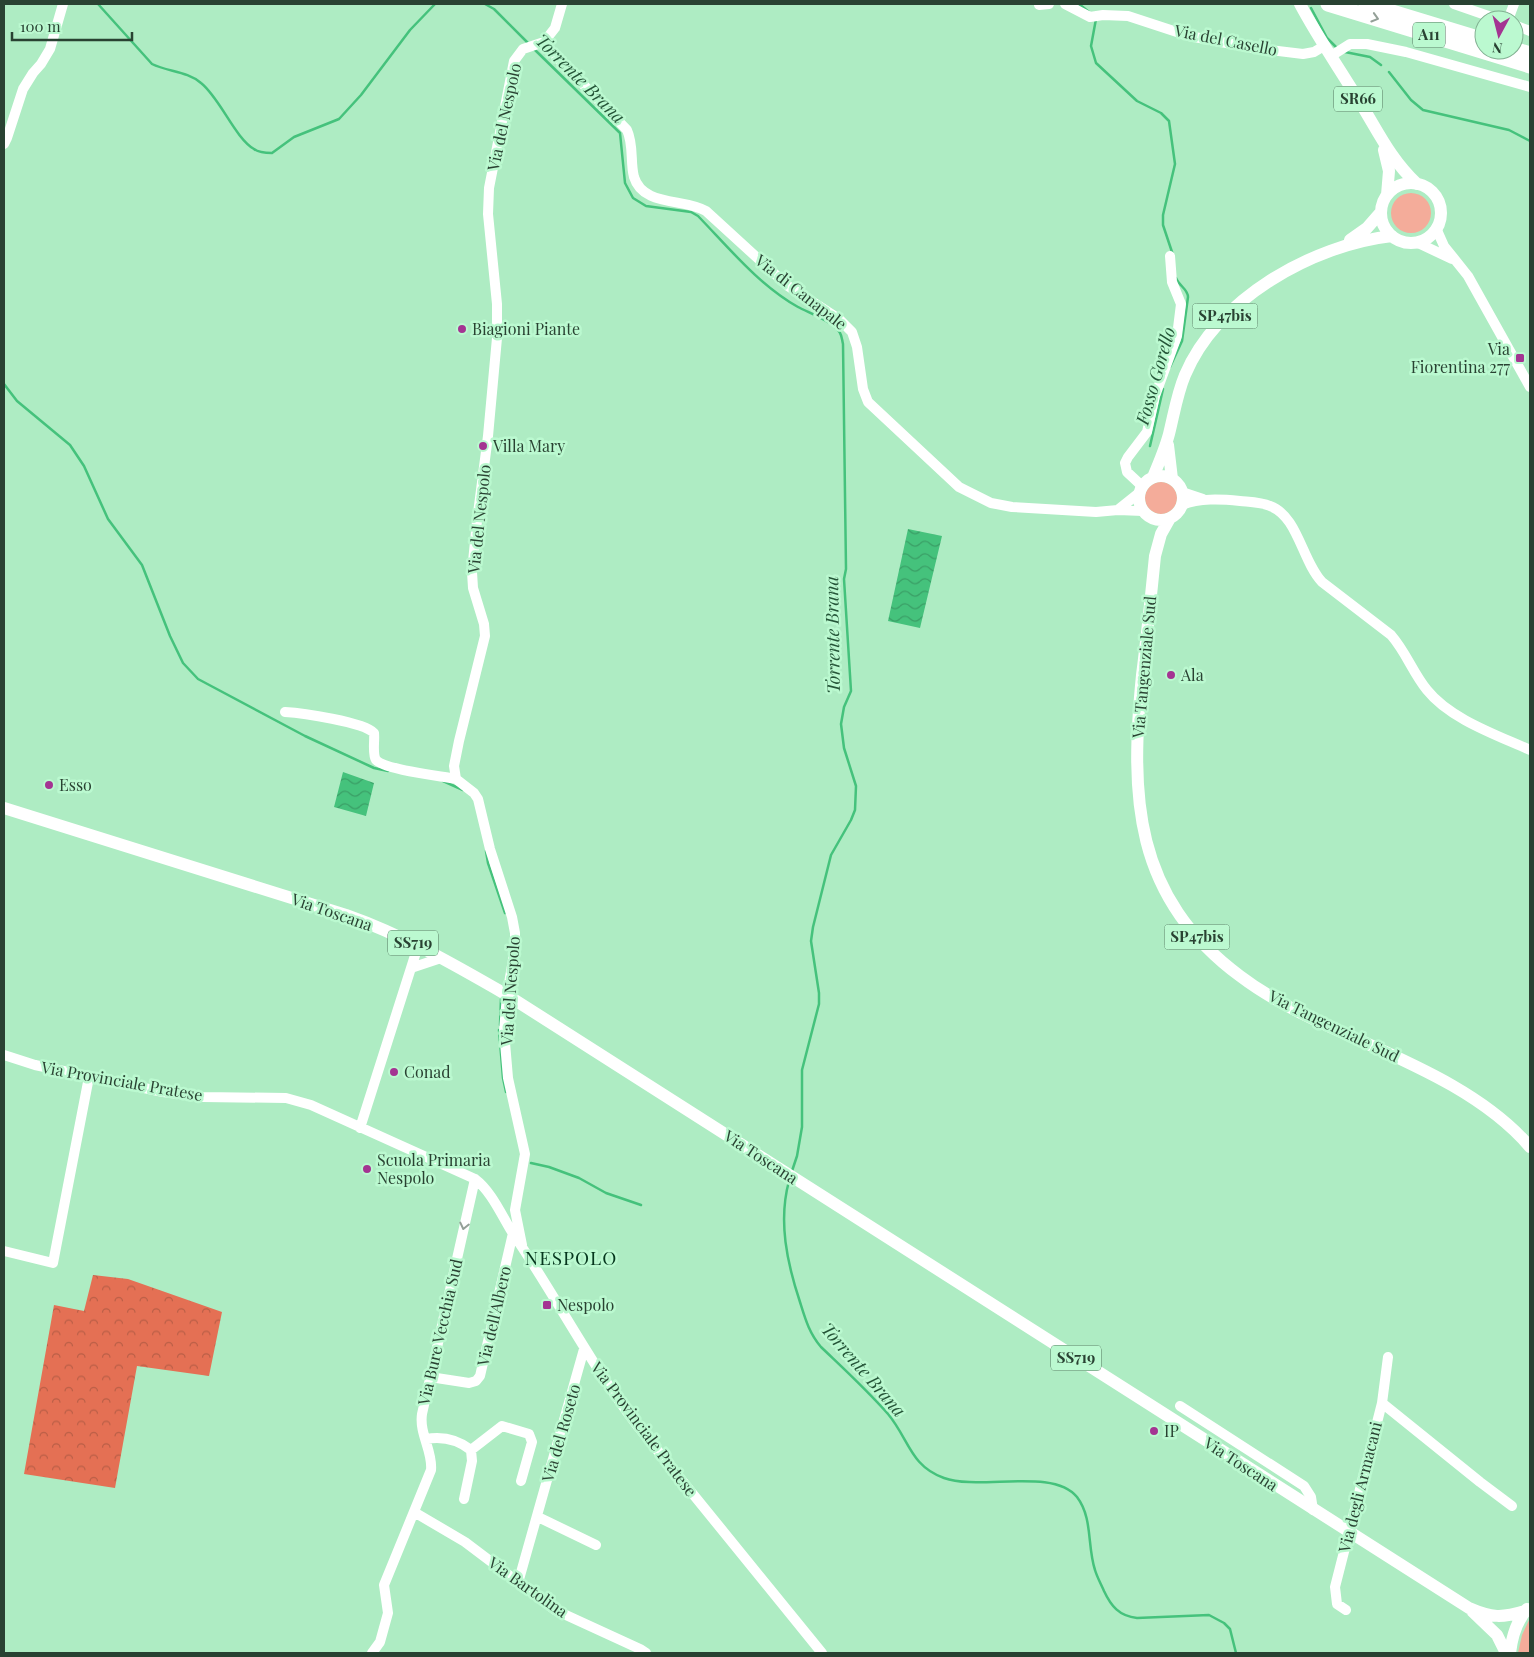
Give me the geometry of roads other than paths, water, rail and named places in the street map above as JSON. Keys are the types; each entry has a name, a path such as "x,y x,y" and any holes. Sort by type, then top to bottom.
{"highway":[{"name":"A11","path":"1328,4 1530,66"},
{"name":"A11","path":"1366,4 1474,37"}],"main road":[{"name":"SR66","path":"1300,4 1382,142 1404,171 1417,184"},
{"name":"SR66","path":"1382,142 1389,171 1387,195"},
{"path":"1403,184 1417,184 1427,188 1437,199 1440,214 1436,228 1428,237 1416,242 1406,242 1392,236 1384,228 1381,212 1382,204 1394,188 1403,184"},
{"name":"SP47bis","path":"1340,247 1367,228 1381,212"},
{"name":"SP47bis","path":"1153,477 1186,374 1200,347 1225,315 1254,291 1274,279 1340,247 1359,241 1392,236"},
{"name":"SP47bis","path":"1168,435 1172,479"},
{"path":"1141,489 1153,477 1163,476 1172,479 1179,484 1182,492 1182,505"},
{"name":"Via Tangenziale Sud","path":"1141,489 1139,502 1152,531 1155,556"},
{"name":"Via Tangenziale Sud","path":"1182,505 1178,512 1170,518 1161,534 1155,556 1138,715 1137,780 1142,828 1148,850 1166,894 1178,913 1210,950 1240,976 1308,1017 1402,1059 1465,1093 1508,1125 1530,1147"},
{"path":"1145,513 1158,520 1170,518"},
{"name":"Via Toscana","path":"4,808 337,912 389,932 441,958 507,995 1469,1608 1487,1615 1500,1617 1528,1608"},
{"name":"Via Toscana","path":"1469,1608 1497,1635 1508,1653"},
{"name":"SS719","path":"1508,1653 1514,1633 1528,1608"}],"street":[{"path":"4,144 23,89 50,49 63,4"},
{"path":"541,42 555,28 562,4"},
{"name":"Via del Casello","path":"1066,4 1086,16 1128,16 1190,36 1253,48 1304,54 1328,51 1361,43 1380,46 1530,87"},
{"path":"1454,4 1474,11"},
{"name":"Via del Nespolo","path":"456,779 454,766 457,749 485,636 484,624 473,588 472,572 497,338 497,304 489,222 489,188 512,65 516,56 523,49 541,42"},
{"name":"Via di Canapale","path":"541,42 627,130 630,139 634,177 640,187 657,198 696,206 706,211 788,286 839,318 852,332 858,348 863,389 868,402 953,482 991,503 1004,506 1096,512 1118,510 1145,513"},
{"path":"1436,228 1442,242 1468,276 1530,387"},
{"path":"1416,242 1445,254 1457,262"},
{"path":"1118,510 1133,499 1141,489 1127,472 1125,463 1147,432 1155,396 1176,336 1181,304 1172,282 1170,256"},
{"path":"1182,492 1204,499 1261,503 1277,509 1293,528 1315,575 1391,635 1399,644 1419,679 1438,702 1450,711 1530,750"},
{"path":"1182,505 1204,499"},
{"name":"Via del Nespolo","path":"285,712 304,714 365,727 374,733 375,756 379,762 398,769 456,779 474,793 478,799 490,849 514,926 515,948 507,995 504,1031 506,1062 525,1154 516,1207 522,1245"},
{"path":"360,1128 418,946"},
{"path":"411,968 441,958"},
{"name":"Via Provinciale Pratese","path":"4,1055 35,1065 163,1092 203,1097 268,1096 286,1098 311,1105 475,1179 486,1190 522,1245 611,1391 822,1653"},
{"path":"4,1251 53,1263 89,1077"},
{"name":"Via Bure Vecchia Sud","path":"372,1653 380,1642 388,1613 384,1585 431,1470 431,1458 421,1418 475,1179"},
{"name":"Via dell'Albero","path":"430,1377 469,1383 476,1381 480,1376 513,1233"},
{"name":"Via del Roseto","path":"518,1583 584,1349"},
{"name":"Via degli Armacani","path":"1346,1610 1337,1604 1335,1587 1382,1403 1388,1357"},
{"path":"1382,1403 1512,1506"},
{"path":"1180,1406 1301,1483 1310,1492 1314,1510"},
{"path":"471,1450 502,1426 529,1434 532,1438 532,1447 521,1481"},
{"path":"426,1439 447,1438 462,1443 471,1450 472,1461 464,1499"},
{"name":"Via Bartolina","path":"414,1512 456,1535 555,1610 646,1653"},
{"path":"538,1517 596,1545"}],"water":[{"path":"908,529 942,536 920,628 888,621"},
{"path":"343,772 374,783 366,816 334,807"}],"waterway":[{"name":"Torrente Brana","path":"98,4 152,64 190,76 201,83 215,98 247,144 265,153 272,153 294,137 339,119 361,95 410,30 435,4"},
{"name":"Torrente Brana","path":"485,4 494,9 528,43"},
{"name":"Fosso Gorello","path":"1079,4 1089,12"},
{"path":"1311,8 1327,38 1338,49"},
{"name":"Fosso Gorello","path":"1096,19 1091,46 1096,63 1137,101 1161,113 1169,121 1175,164 1163,215 1163,225 1173,255"},
{"name":"Torrente Brana","path":"534,49 620,133 625,183 633,198 646,206 691,212 698,216 770,288 798,307 832,325 842,337 846,569 844,579 851,691 844,707 841,724 844,748 856,786 855,810 831,855 813,927 811,941 819,1004 802,1070 802,1127 797,1156 792,1171"},
{"path":"1345,52 1370,57 1381,65"},
{"path":"1389,72 1411,100 1423,110 1509,130 1530,141"},
{"name":"Fosso Gorello","path":"1170,367 1182,341 1188,297 1187,292 1176,278"},
{"path":"4,384 17,401 70,445 84,466 108,519 142,565 170,636 183,663 198,679 305,736 374,768 388,771"},
{"name":"Fosso Gorello","path":"1150,446 1163,389"},
{"path":"443,781 463,790"},
{"path":"486,851 488,863 505,913"},
{"path":"500,1025 501,999"},
{"path":"499,1030 506,1092"},
{"path":"531,1163 549,1167 579,1178 606,1193 641,1205"},
{"name":"Torrente Brana","path":"789,1181 784,1211 788,1257 795,1287 810,1331 821,1347 888,1414 917,1459 933,1473 944,1478 959,1481 1034,1481 1051,1483 1066,1488 1077,1497 1082,1505 1088,1523 1096,1573 1107,1596 1120,1613 1137,1618 1209,1615 1224,1623 1230,1629 1236,1653"}],"place":[{"name":"Biagioni Piante","path":"462,329"},
{"name":"Via Fiorentina 277","path":"1520,358"},
{"name":"Villa Mary","path":"483,446"},
{"name":"Ala","path":"1171,675"},
{"name":"Esso","path":"49,785"},
{"name":"Conad","path":"394,1072"},
{"name":"Scuola Primaria Nespolo","path":"367,1169"},
{"name":"Nespolo","path":"547,1305"},
{"name":"IP","path":"1154,1431"}],"district":[{"name":"NESPOLO","path":"571,1258"}]}
